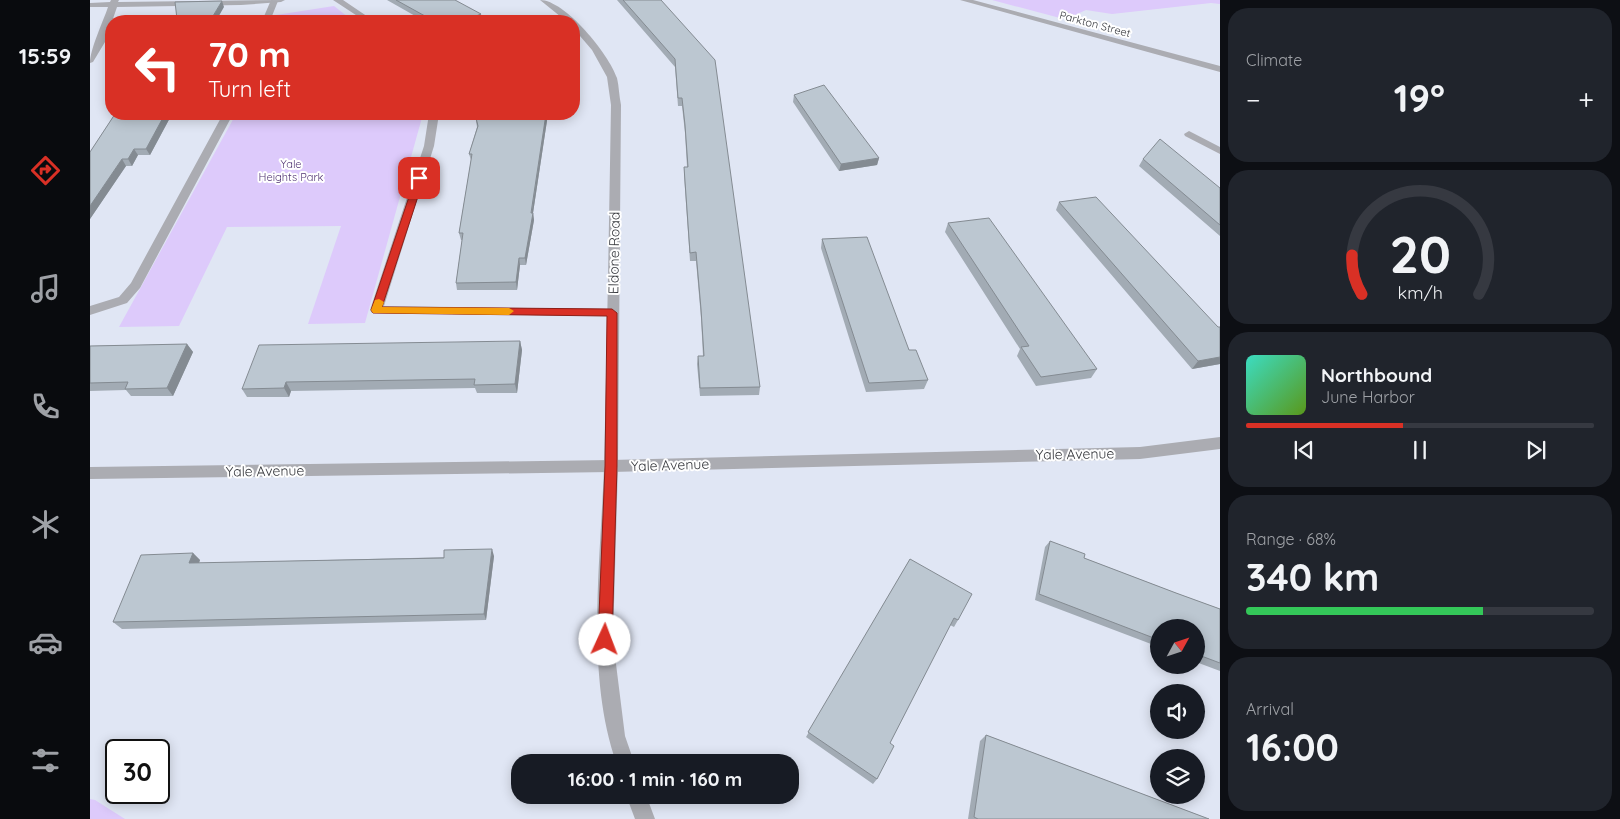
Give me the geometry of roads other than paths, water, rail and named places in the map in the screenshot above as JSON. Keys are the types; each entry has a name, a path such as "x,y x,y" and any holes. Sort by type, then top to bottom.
{"street":[{"path":"90,5 114,2 277,0 269,15"},
{"path":"337,0 361,15"},
{"path":"544,0 563,15"},
{"name":"Parkton Street","path":"964,0 1220,69"},
{"path":"110,15 114,2"},
{"path":"90,60 101,42 105,30"},
{"name":"Eldone Road","path":"580,31 596,49 612,77 616,105 611,466 605,640 616,736 622,754"},
{"path":"90,311 123,300 136,285 225,120"},
{"path":"433,120 429,146 376,310 612,313"},
{"path":"1189,134 1220,151"},
{"name":"Yale Avenue","path":"90,473 611,466 1140,453 1220,443"},
{"path":"639,804 645,819"}],"park label":[{"name":"Yale Heights Park","path":"291,170"}]}
